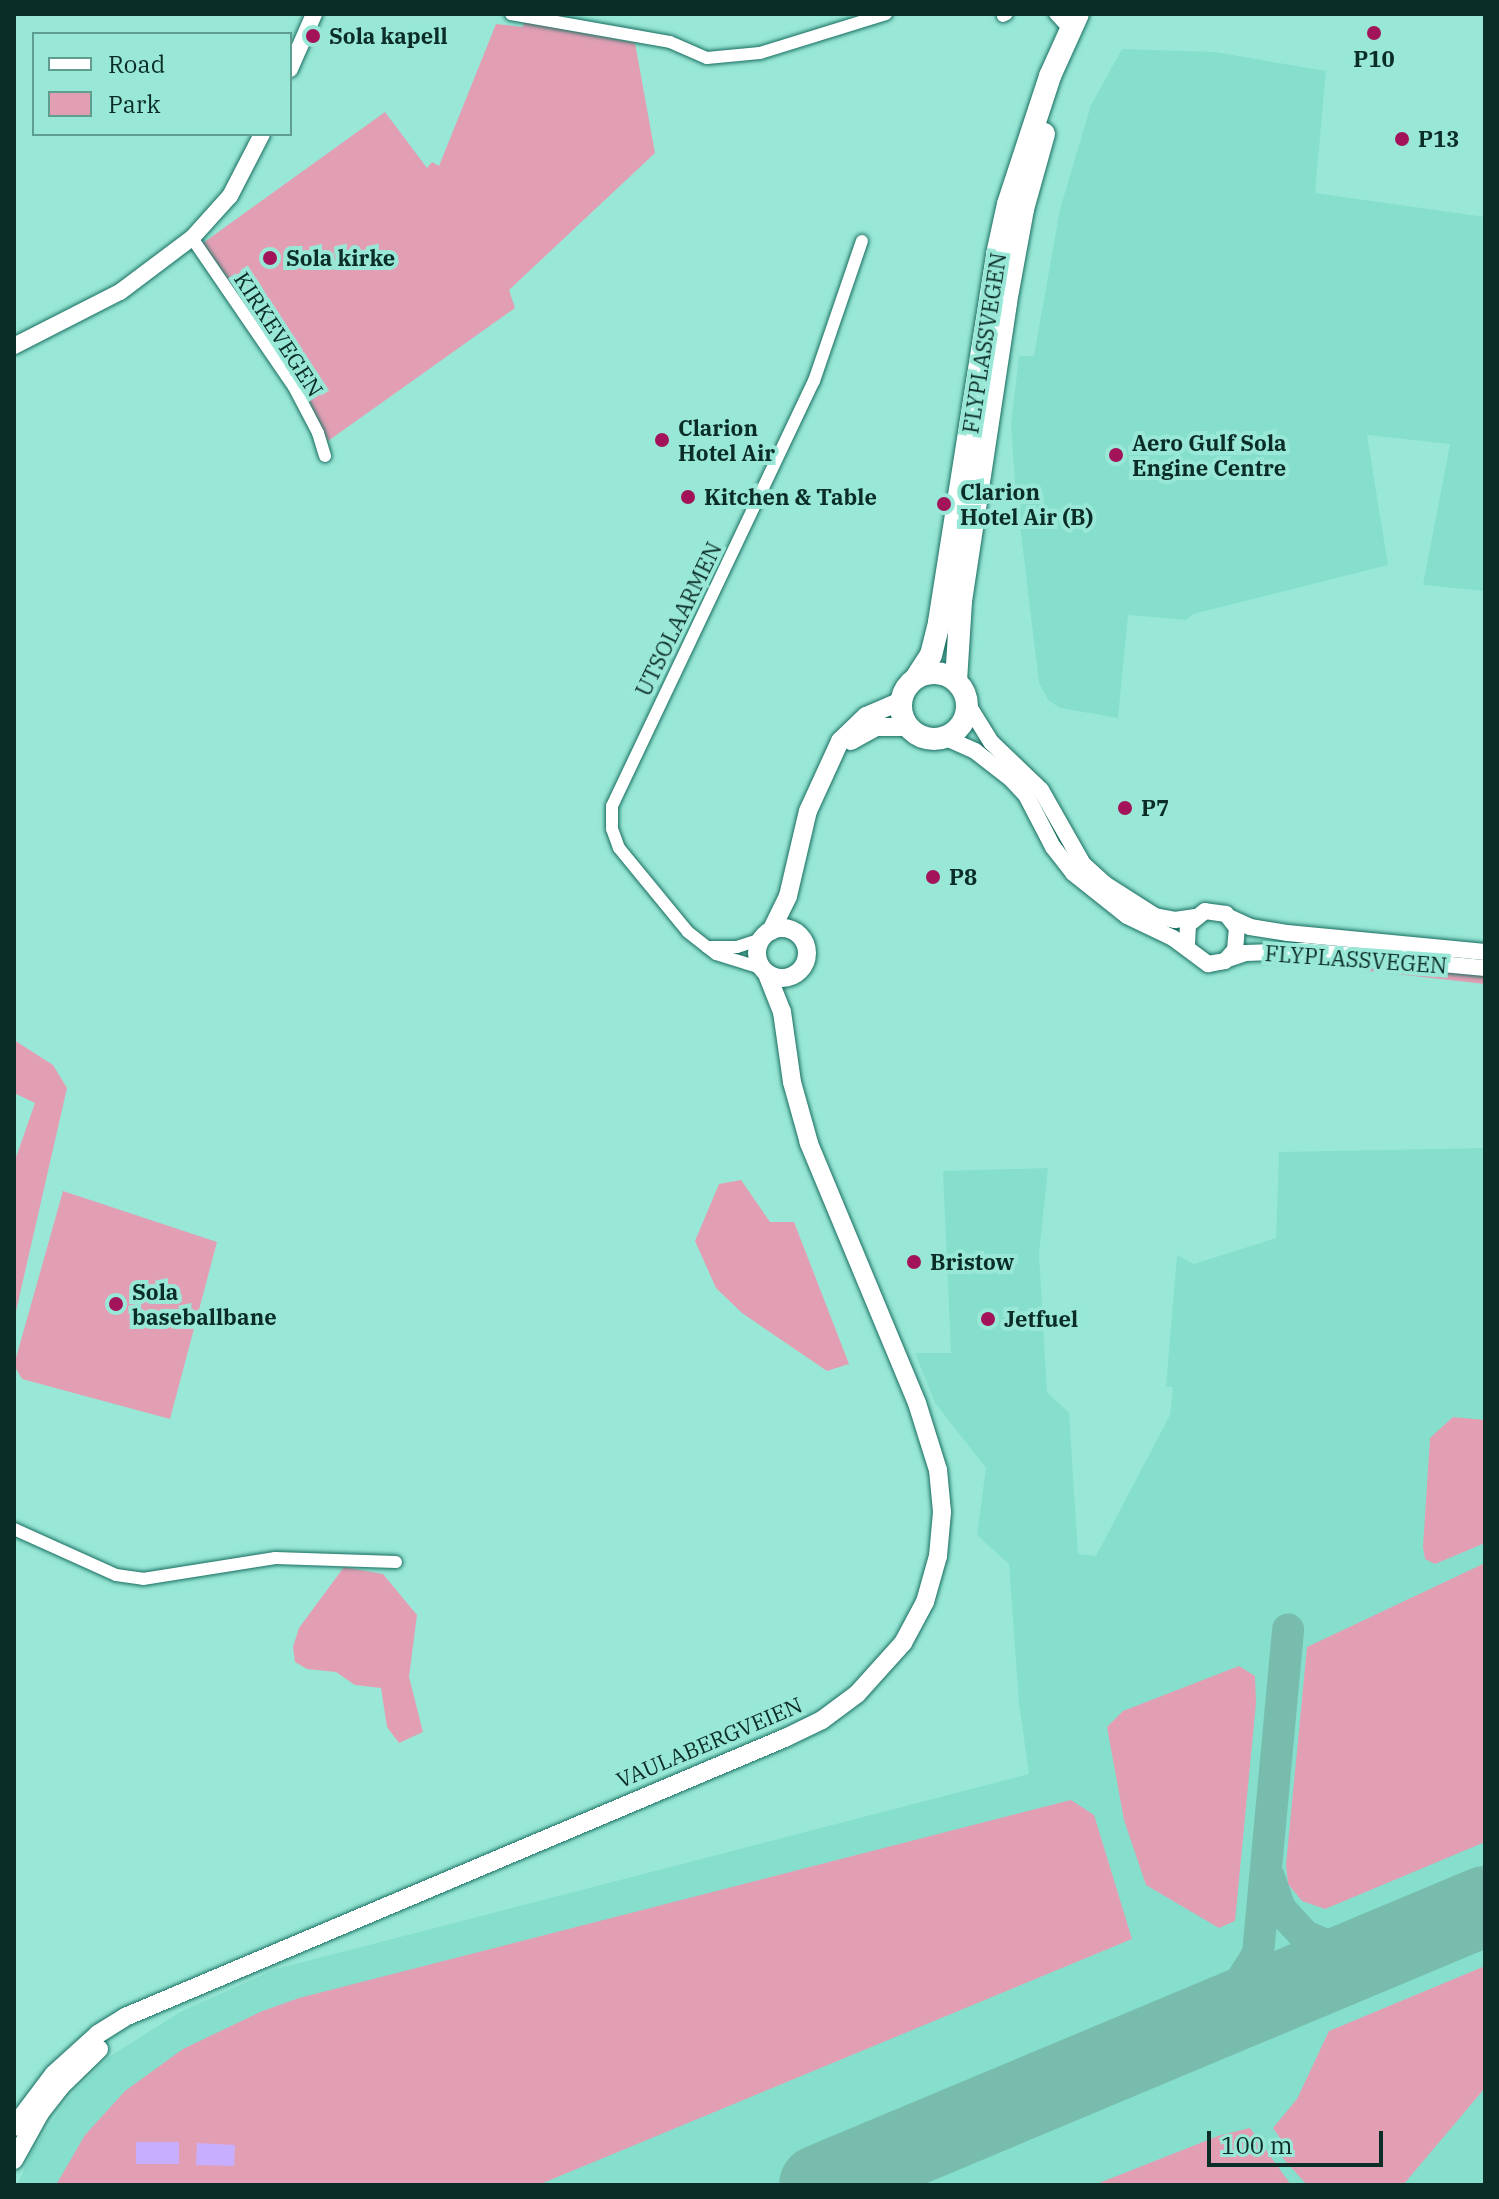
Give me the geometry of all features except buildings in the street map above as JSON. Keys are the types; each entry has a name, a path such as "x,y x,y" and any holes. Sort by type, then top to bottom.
{"highway":[{"name":"FLYPLASSVEGEN","path":"956,681 961,601 1023,209 1047,127 1094,14"},
{"name":"FLYPLASSVEGEN","path":"916,678 931,655 939,622 997,254 1008,204 1068,19"},
{"path":"930,673 943,674 956,681 968,705 958,731 946,738 932,740 918,736 908,727 902,715 901,701 906,688 916,678 930,673"}],"main road":[{"path":"799,971 784,978 764,971 757,956 788,896 808,811 834,755 851,729 866,716 901,701"},
{"path":"834,755 861,733 876,727 908,727"},
{"path":"782,1012 806,953 788,896"},
{"path":"766,935 789,930 799,936"},
{"name":"VAULABERGVEIEN","path":"14,2127 45,2084 75,2053 125,2017 822,1720 876,1676 915,1624 938,1556 942,1512 938,1470 917,1403 809,1143 792,1082 782,1012 764,971"},
{"name":"VAULABERGVEIEN","path":"14,2160 40,2113 61,2086 110,2039 162,2001"}],"street":[{"path":"292,64 314,14"},
{"path":"511,14 670,42 707,58 760,53 886,14"},
{"path":"14,346 120,292 192,238 230,196 261,136"},
{"name":"KIRKEVEGEN","path":"192,238 294,387 318,433 325,456"},
{"name":"UTSOLAARMEN","path":"764,971 716,954 688,932 619,848 612,829 612,806 814,381 862,241"},
{"path":"968,705 991,742 1041,790 1066,837 1094,874 1130,903 1155,916 1175,920 1212,910 1231,918 1239,939 1228,959 1208,964 1193,956 1185,936 1194,917"},
{"path":"946,738 975,751 1026,795 1053,847 1073,873 1099,896 1127,916 1187,946"},
{"name":"FLYPLASSVEGEN","path":"1231,918 1250,927 1296,935 1485,952"},
{"path":"707,947 737,947 766,935"},
{"name":"FLYPLASSVEGEN","path":"1228,959 1245,953 1304,951 1485,968"},
{"path":"14,1529 116,1575 143,1579 275,1558 396,1562"}],"shaded area":[{"path":"1122,49 1215,52 1326,71 1315,193 1485,217 1485,591 1423,585 1450,444 1367,435 1388,565 1193,614 1186,620 1128,615 1118,718 1060,708 1048,700 1039,683 1015,484 1011,424 1019,356 1034,356 1060,209 1091,105"},
{"path":"1485,1148 1485,2185 17,2185 34,2148 67,2100 109,2057 180,2012 276,1969 1029,1774 1019,1703 1009,1564 977,1535 986,1468 935,1403 915,1353 951,1353 943,1171 1048,1168 1039,1254 1047,1392 1069,1413 1078,1554 1096,1556 1170,1415 1173,1387 1166,1387 1177,1255 1194,1264 1276,1238 1279,1152"},
{"path":"136,2142 179,2142 179,2164 136,2164"},
{"path":"197,2143 235,2145 234,2166 196,2165"}],"green space":[{"path":"524,22 635,43 655,153 509,290 515,308 328,441 301,383 203,243 385,112 427,168 432,162 439,166 496,24 523,27"},
{"path":"1355,962 1485,974 1485,984 1351,969"},
{"path":"14,1040 53,1065 67,1088 14,1320 14,1163 35,1103 14,1093"},
{"path":"741,1180 770,1222 794,1222 849,1364 827,1371 742,1313 716,1288 695,1241 719,1184"},
{"name":"Sola baseballbane","path":"63,1191 217,1242 170,1419 22,1379 14,1365"},
{"path":"1453,1417 1485,1420 1485,1543 1435,1564 1425,1559 1423,1547 1430,1438"},
{"path":"1485,1563 1485,1842 1325,1909 1302,1901 1288,1884 1286,1865 1307,1647"},
{"path":"344,1567 383,1574 417,1615 409,1677 423,1732 399,1743 387,1727 381,1688 355,1685 336,1672 307,1669 295,1662 293,1647 299,1628"},
{"path":"1239,1666 1255,1676 1256,1703 1235,1921 1219,1928 1146,1885 1124,1820 1107,1727 1123,1711"},
{"path":"1071,1800 1094,1815 1132,1939 538,2185 56,2185 85,2135 125,2091 183,2049 260,2012 299,1998"},
{"path":"1485,1966 1485,2088 1403,2185 1307,2185 1281,2156 1288,2150 1273,2128 1297,2099 1329,2031"},
{"path":"1250,2128 1291,2185 1094,2185 1218,2136"}],"taxiway":[{"path":"1174,2035 1236,1989 1258,1954 1288,1629"},
{"path":"1269,1877 1280,1909 1305,1936 1342,1952 1375,1952"}],"runway":[{"path":"819,2185 1485,1906"}],"place":[{"name":"P10","path":"1374,33"},
{"name":"Sola kapell","path":"313,36"},
{"name":"P13","path":"1402,139"},
{"name":"Sola kirke","path":"270,258"},
{"name":"Clarion Hotel Air","path":"662,440"},
{"name":"Aero Gulf Sola Engine Centre","path":"1116,455"},
{"name":"Kitchen & Table","path":"688,497"},
{"name":"Clarion Hotel Air (B)","path":"944,504"},
{"name":"P7","path":"1125,808"},
{"name":"P8","path":"933,877"},
{"name":"Bristow","path":"914,1262"},
{"name":"Sola baseballbane","path":"116,1304"},
{"name":"Jetfuel","path":"988,1319"}]}
